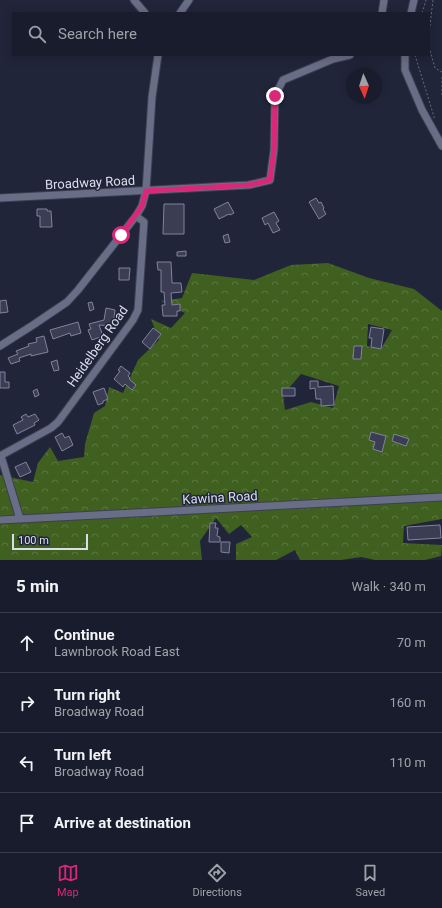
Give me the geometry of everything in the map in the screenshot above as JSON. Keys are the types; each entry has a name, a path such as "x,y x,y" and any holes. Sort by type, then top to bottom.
{"street":[{"path":"134,0 144,12"},
{"path":"181,12 189,0"},
{"path":"382,12 384,0"},
{"path":"411,12 414,0"},
{"path":"0,346 67,302 136,216 142,206 146,191 152,104 158,56"},
{"name":"Broadway Road","path":"0,198 249,185 270,180 274,150 275,96 283,80 333,59 346,56"},
{"path":"406,56 405,70 422,110 442,146"},
{"name":"Heidelberg Road","path":"1,456 51,428 58,422 133,320 138,310 144,239 144,222 136,216"},
{"path":"1,456 20,519"},
{"name":"Kawina Road","path":"0,520 442,497"}],"path":[{"path":"422,12 426,0"},
{"path":"430,26 433,0"},
{"path":"430,50 435,68 442,72"},
{"path":"415,56 436,124"},
{"path":"442,77 442,97"}],"green space":[{"path":"328,263 369,278 414,289 442,311 442,519 404,526 403,543 442,545 441,556 425,560 375,560 361,557 341,560 300,560 295,550 276,560 236,560 236,544 252,537 241,525 229,534 216,518 200,541 202,560 0,560 0,475 33,482 38,463 50,447 58,461 84,457 85,444 94,413 105,406 109,387 123,393 138,360 159,340 151,319 171,328 185,313 161,301 182,298 192,273 254,280 291,265","holes":["368,324 392,330 381,349 367,346","301,374 339,386 333,408 311,402 285,410 283,395"]}],"building":[{"path":"316,198 319,203 321,202 326,214 319,219 309,202"},
{"path":"228,202 234,213 219,219 214,209"},
{"path":"164,204 184,204 184,234 163,234"},
{"path":"37,209 47,209 47,211 51,211 52,227 40,227 40,216 37,216"},
{"path":"274,212 279,221 276,223 280,230 273,233 268,223 265,225 262,218"},
{"path":"228,234 230,242 225,243 223,236"},
{"path":"186,251 186,256 177,256 177,252"},
{"path":"157,262 171,262 172,283 181,283 182,292 171,293 172,305 180,304 180,311 177,311 177,316 163,316 162,305 165,305 164,292 161,292 161,270 158,270"},
{"path":"119,268 130,268 129,280 119,280"},
{"path":"6,300 8,312 0,313 0,301"},
{"path":"92,302 94,309 90,311 88,303"},
{"path":"106,308 115,310 113,326 99,325 103,336 92,340 88,330 91,329 89,324 104,320"},
{"path":"78,322 81,333 71,336 70,333 53,339 50,330"},
{"path":"371,327 384,329 381,349 371,347 372,338 369,338"},
{"path":"153,328 161,334 150,349 142,342"},
{"path":"44,336 48,352 31,356 31,354 19,358 20,361 11,364 8,358 18,354 16,351 29,346 28,344 37,342 36,338"},
{"path":"354,346 362,346 361,359 353,359"},
{"path":"57,360 59,370 54,371 51,362"},
{"path":"121,366 130,373 128,376 130,378 129,379 136,385 132,390 125,384 123,387 114,379 120,371 118,370"},
{"path":"0,372 5,372 5,382 9,382 9,388 0,388"},
{"path":"310,381 318,381 318,387 333,386 334,405 321,406 321,399 316,399 315,388 310,389"},
{"path":"104,388 108,399 98,405 93,392"},
{"path":"282,388 295,388 295,396 282,396"},
{"path":"37,389 39,395 35,397 33,391"},
{"path":"26,414 28,417 35,414 39,420 34,423 35,425 17,434 13,425 23,420 21,417"},
{"path":"371,432 386,436 382,452 373,449 375,442 369,440"},
{"path":"62,433 65,438 69,436 73,445 62,451 55,437"},
{"path":"394,434 409,439 406,446 392,441"},
{"path":"26,462 31,472 20,477 15,467"},
{"path":"210,523 216,523 215,528 218,528 217,536 220,537 220,542 209,542"},
{"path":"440,525 441,538 408,540 407,527"},
{"path":"221,542 230,542 229,553 221,552"}],"route":[{"path":"121,235 142,206 146,191 249,185 270,180 274,150 275,96"}]}
